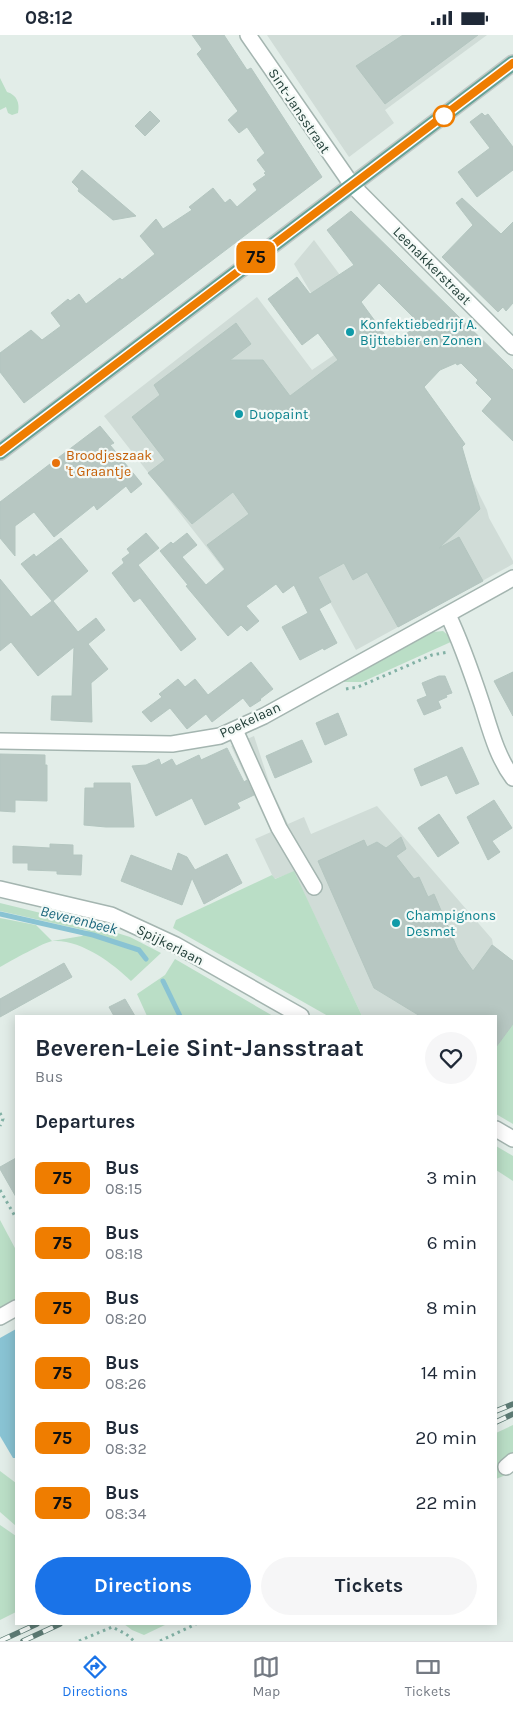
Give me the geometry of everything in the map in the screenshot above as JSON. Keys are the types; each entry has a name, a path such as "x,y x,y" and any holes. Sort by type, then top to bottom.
{"main road":[{"path":"0,452 513,63"}],"street":[{"name":"Sint-Jansstraat","path":"248,35 352,185"},
{"name":"Leenakkerstraat","path":"352,185 513,347"},
{"name":"Poekelaan","path":"0,741 172,744 204,739 235,730 513,578"},
{"path":"448,615 463,649 500,756 513,778"},
{"path":"235,730 279,828 314,887"},
{"name":"Spijkerlaan","path":"0,889 111,915 176,945 299,1015"},
{"path":"497,1130 513,1139"},
{"path":"0,1317 15,1309"}],"path":[{"path":"339,691 358,687 432,655 463,649"},
{"path":"0,1113 3,1119 0,1126"},
{"path":"0,1190 15,1216"},
{"path":"160,1641 194,1625"},
{"path":"79,1641 112,1627 126,1634 134,1641"}],"shaded area":[{"path":"267,35 487,35 385,110 394,123 349,157"},
{"path":"314,240 457,433 471,478 489,518 513,561 513,564 356,650 313,571 283,593 276,584 250,603 104,416 257,297 312,370 334,355 300,309 314,298 294,264"},
{"path":"254,736 271,788 288,824 304,817 311,834 377,806 492,939 493,945 513,961 513,1024 497,1046 497,1015 362,1015 294,872 274,879 255,839 271,832 231,746"}],"green space":[{"path":"0,78 7,92 17,100 19,106 18,113 12,115 8,113 6,107 0,110"},
{"path":"443,631 453,641 362,682 341,682 426,635"},
{"path":"294,871 362,1015 326,1015 173,928 176,920 272,875 275,879"},
{"path":"0,903 98,927 130,937 161,953 131,981 106,960 85,948 63,941 49,942 0,967 0,918 36,925 52,941 82,936 88,931 0,911"},
{"path":"175,959 271,1015 147,1015 137,994 165,975"},
{"path":"513,1024 513,1124 497,1115 497,1046"},
{"path":"497,1147 513,1156 513,1181 497,1171"},
{"path":"0,1220 15,1248 15,1302 0,1311"},
{"path":"513,1425 513,1472 497,1479 497,1433"},
{"path":"0,1471 15,1482 15,1525 0,1512"},
{"path":"0,1525 15,1535 15,1612 0,1620"},
{"path":"125,1625 165,1625 144,1635"}],"water":[{"path":"15,1330 15,1458 13,1458 0,1436 0,1338"}],"building":[{"path":"192,35 224,35 247,70 251,68 322,177 24,403 0,372 0,353 31,330 42,340 61,326 51,313 68,299 70,301 79,294 86,304 120,278 122,280 155,254 140,236 156,219 163,229 192,210 189,207 213,188 225,203 230,199 237,207 257,190 253,184 266,175 264,173 266,172 257,160 265,153 247,127 239,133 228,120 238,111 197,54 202,49"},
{"path":"403,35 478,35 385,104 356,66"},
{"path":"150,111 160,121 145,136 135,126"},
{"path":"482,113 485,116 488,114 513,147 513,170 477,197 458,172 490,148 470,122"},
{"path":"82,170 136,216 113,220 78,191 79,189 72,182"},
{"path":"462,198 501,234 513,222 513,303 506,311 503,307 498,312 442,257 473,225 456,203"},
{"path":"351,211 513,370 513,441 482,411 492,399 476,383 478,380 461,363 457,365 456,363 440,370 424,387 465,444 462,447 480,509 439,548 459,537 483,581 398,627 367,572 353,580 344,563 318,577 331,602 319,609 337,643 300,660 282,627 308,613 294,585 283,593 276,584 246,606 259,621 247,631 241,625 228,636 186,586 188,585 160,551 187,533 197,545 182,557 206,585 225,569 207,545 249,514 233,492 192,524 148,473 165,460 132,417 160,395 154,385 236,323 251,344 230,360 263,360 290,396 338,360 318,333 302,345 268,299 297,277 310,294 354,265 327,230","holes":["379,283 418,322 394,347 361,302"]},
{"path":"100,426 114,443 110,445 142,484 131,493 126,486 97,510 94,505 54,537 34,512 15,526 15,556 0,538 0,502"},
{"path":"146,533 159,548 138,565 196,639 181,651 140,598 134,602 112,573 124,563 122,559 130,553 127,549"},
{"path":"61,538 88,571 53,601 78,632 96,618 105,630 88,644 108,669 91,683 92,722 51,720 52,696 72,696 74,647 38,676 11,642 0,651 0,579 31,617 52,601 21,564 34,554 36,557"},
{"path":"251,662 273,689 250,707 243,698 212,722 206,714 187,729 170,708 151,722 142,712 162,697 159,694 178,679 185,687 195,679 208,695"},
{"path":"513,672 513,716 494,681"},
{"path":"439,676 445,676 452,693 438,701 441,708 424,715 417,700 427,696 422,683"},
{"path":"338,713 347,735 325,745 316,723"},
{"path":"302,740 312,762 275,778 266,756"},
{"path":"462,747 479,784 456,794 447,775 421,786 414,769"},
{"path":"227,748 244,782 247,780 254,795 237,803 240,808 205,825 192,798 156,816 132,766 146,765 159,759 161,765 172,759 176,766 199,755 201,760"},
{"path":"0,754 45,755 45,765 47,765 47,801 15,800 15,812 0,811"},
{"path":"94,783 130,783 134,827 84,825 85,788 94,788"},
{"path":"494,800 512,828 492,841 500,852 488,860 467,817"},
{"path":"439,814 459,843 438,857 418,828"},
{"name":"Champignons Desmet","path":"401,837 406,849 396,856 414,879 419,877 428,897 434,894 458,950 473,971 492,945 513,961 513,1024 497,1046 497,1015 418,1015 374,988 318,861 364,840 367,847 377,842 386,848"},
{"path":"50,844 73,845 73,855 82,855 81,875 57,874 57,871 28,870 28,863 13,863 13,846 50,848"},
{"path":"178,853 187,857 195,870 227,854 242,883 204,904 192,878 182,905 121,881 131,855 172,871"},
{"path":"64,963 72,977 0,1017 0,999"},
{"path":"125,999 134,1015 113,1015 109,1007"},
{"path":"15,1159 15,1195 0,1169 0,1167"}],"waterway":[{"name":"Beverenbeek","path":"0,914 93,935 139,950 146,959"},
{"name":"Beverenbeek","path":"163,981 180,1015"}],"railway":[{"path":"497,1411 513,1404"},
{"path":"497,1422 513,1414"},
{"path":"0,1641 35,1625"},
{"path":"23,1641 58,1625"}],"bus line":[{"name":"75","path":"0,452 513,63"}],"place":[{"name":"Konfektiebedrijf A. Bijttebier en Zonen","path":"350,332"},
{"name":"Duopaint","path":"239,414"},
{"name":"Broodjeszaak 't Graantje","path":"56,463"},
{"name":"Champignons Desmet","path":"396,923"}]}
